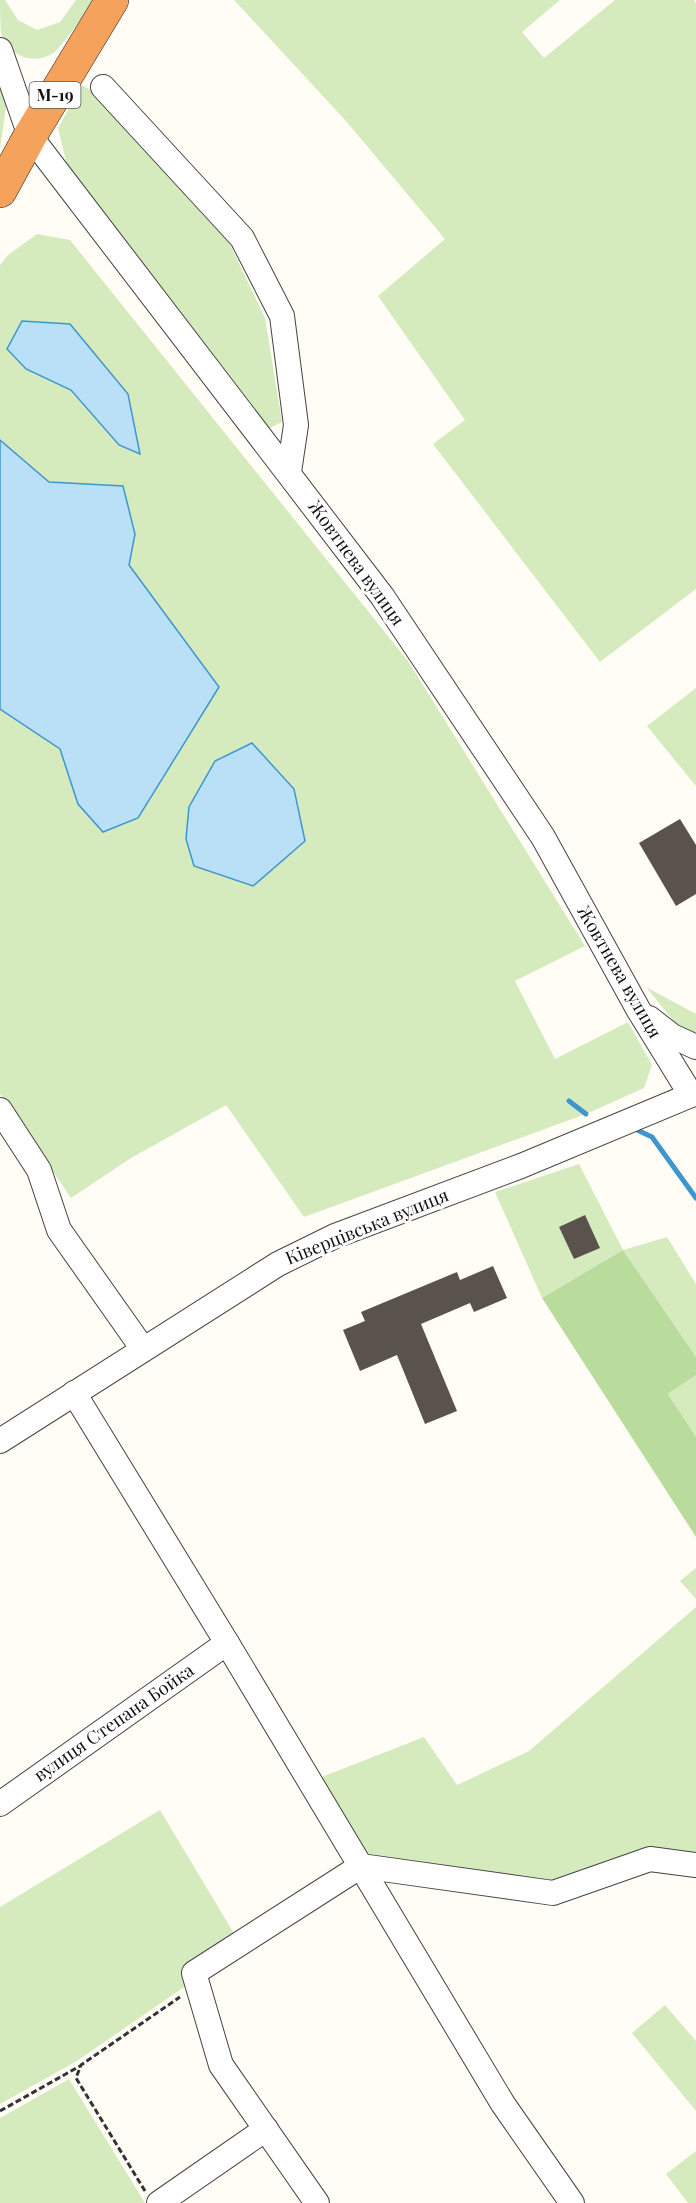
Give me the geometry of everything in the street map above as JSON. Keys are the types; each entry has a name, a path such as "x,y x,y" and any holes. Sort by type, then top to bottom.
{"highway":[{"name":"М-19","path":"0,191 30,136 112,0"}],"street":[{"name":"Жовтнева вулиця","path":"0,50 30,136 382,596 543,837 638,1009 693,1094"},
{"path":"103,87 242,237 282,316 296,425 289,472"},
{"path":"638,1009 672,1036 696,1047"},
{"name":"Ківерцівська вулиця","path":"0,1441 278,1264 335,1236 520,1166 693,1094"},
{"path":"0,1110 39,1170 59,1230 142,1349"},
{"path":"74,1393 227,1643 503,2104 572,2203"},
{"name":"вулиця Степана Бойка","path":"0,1804 227,1643"},
{"path":"316,2203 221,2065 194,1973 361,1866 552,1893 650,1859 696,1865"},
{"path":"153,2198 266,2130"}],"path":[{"path":"0,2111 81,2065 197,1985"},
{"path":"81,2065 76,2078 153,2198"}],"green space":[{"path":"0,0 5,0 18,20 37,30 60,22 76,0 95,0 56,51 36,59 14,52 4,40 1,32"},
{"path":"234,0 560,0 522,32 544,58 615,0 694,0 696,3 696,589 600,662 433,444 465,420 378,296 445,239 346,121"},
{"path":"0,71 8,93 0,149"},
{"path":"82,85 99,95 226,236 265,318 282,422 268,429 69,173 58,128"},
{"path":"37,234 70,240 408,661 585,946 515,981 555,1059 628,1022 652,1065 644,1088 586,1114 304,1217 226,1105 131,1158 71,1198 0,1094 0,709 60,749 78,804 219,687 129,565 135,534 123,486 49,482 0,440 0,265 8,255","holes":["22,321 70,324 128,394 140,454 119,445 71,390"]},
{"path":"696,688 696,786 647,726"},
{"path":"646,987 696,1014 696,1034 677,1025"},
{"path":"579,1164 623,1250 542,1298 495,1192"},
{"path":"667,1237 696,1284 696,1357 623,1250"},
{"path":"623,1250 696,1357 696,1375 668,1394 696,1437 696,1537 542,1298"},
{"path":"696,1375 696,1437 668,1394"},
{"path":"696,1568 696,1599 680,1581"},
{"path":"696,1607 696,1858 552,1886 369,1859 319,1778 424,1737 457,1785 529,1751"},
{"path":"160,1810 235,1935 183,1969 187,1985 77,2061 0,2104 0,1907"},
{"path":"665,2005 696,2041 696,2111 632,2033"},
{"path":"69,2079 145,2203 0,2203 0,2118"},
{"path":"696,2151 696,2203 688,2203 666,2174"}],"water":[{"path":"22,321 70,324 128,394 140,454 119,445 71,390 26,369 7,349"},
{"path":"0,440 49,482 123,486 135,534 129,565 219,687 138,818 103,832 78,804 60,749 0,709"},
{"path":"252,743 294,789 305,841 253,886 194,866 186,839 189,807 215,761"}],"building":[{"path":"680,819 696,845 696,894 676,906 639,843"},
{"path":"585,1215 600,1248 574,1259 559,1227"},
{"path":"493,1266 507,1298 474,1312 470,1303 421,1324 457,1411 425,1424 397,1355 360,1371 343,1330 365,1321 361,1312 457,1272 460,1280"}],"waterway":[{"path":"569,1101 586,1114"},
{"path":"633,1128 652,1137 696,1198"}]}
